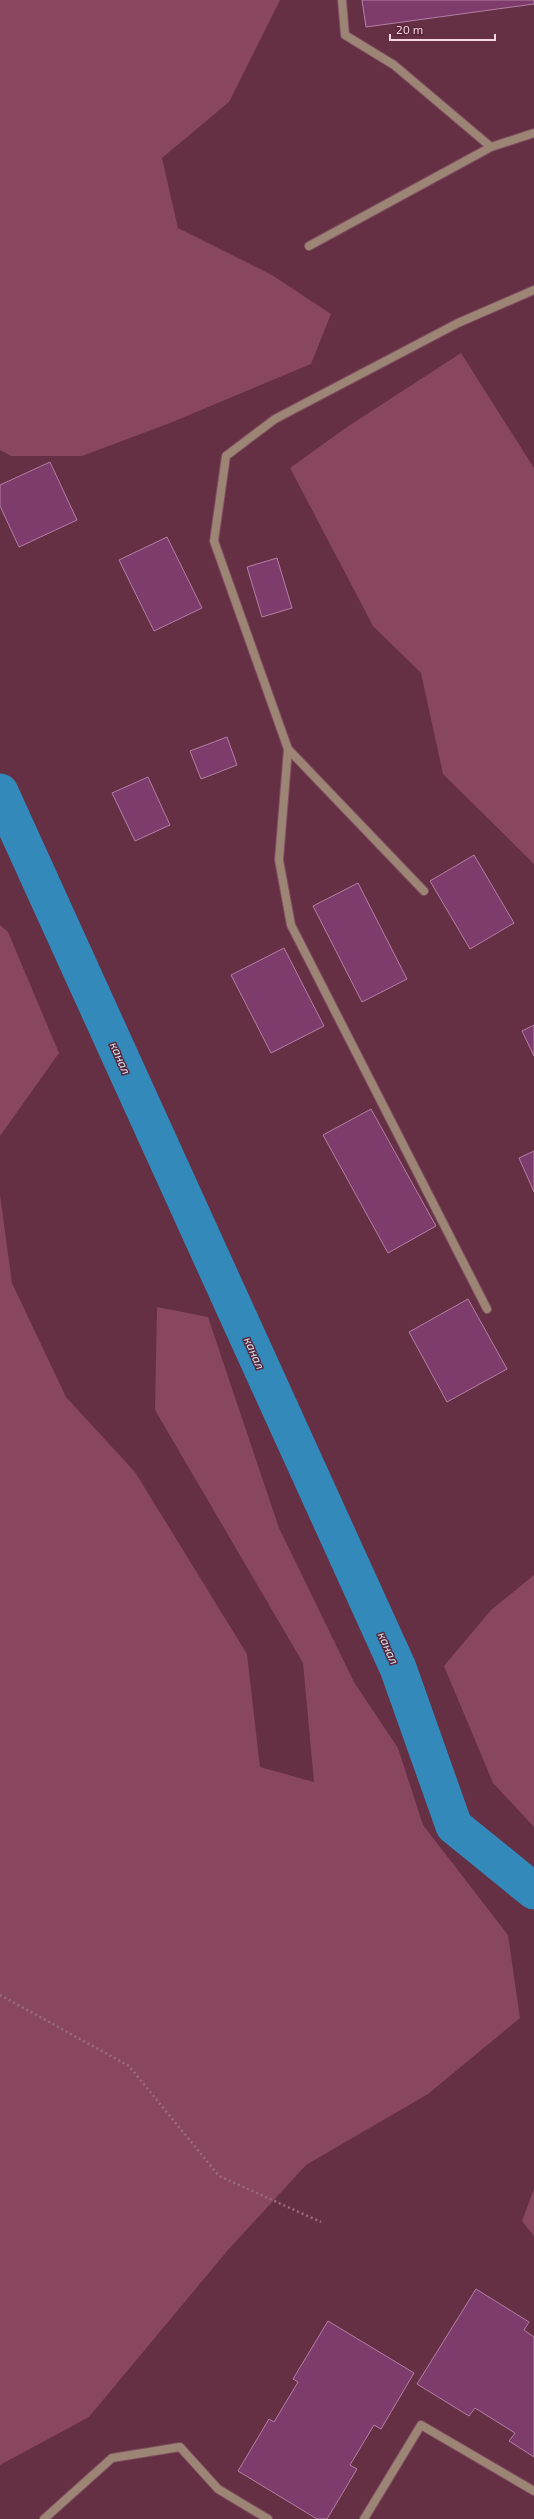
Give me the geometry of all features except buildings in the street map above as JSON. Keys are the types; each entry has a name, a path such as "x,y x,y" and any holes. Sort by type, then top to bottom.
{"lane":[{"path":"342,0 345,35 394,65 491,146"},
{"path":"309,246 491,146 534,133"},
{"path":"424,892 288,749 214,540 226,456 275,419 458,323 534,290"},
{"path":"288,749 279,860 291,925 487,1309"},
{"path":"364,2519 421,2425 534,2491"},
{"path":"44,2519 112,2458 180,2447 218,2489 268,2519"}],"path":[{"path":"0,1995 129,2066 219,2176 321,2222"}],"shaded area":[{"path":"0,0 280,0 229,102 162,158 178,228 272,275 331,314 311,364 170,423 82,456 11,456 0,450"},
{"path":"461,353 534,468 534,864 443,774 421,673 373,626 290,468 347,427"},
{"path":"0,925 8,932 59,1053 0,1136"},
{"path":"0,1195 12,1283 66,1397 135,1472 247,1654 260,1767 314,1782 303,1663 155,1410 157,1307 208,1317 279,1528 354,1682 398,1748 423,1825 508,1935 520,2018 428,2094 306,2165 228,2250 89,2417 0,2465"},
{"path":"534,1575 534,1827 493,1783 444,1666 491,1610"},
{"path":"534,2189 534,2236 522,2221"}],"waterway":[{"name":"канал","path":"0,792 398,1668 454,1826 534,1891"}]}
